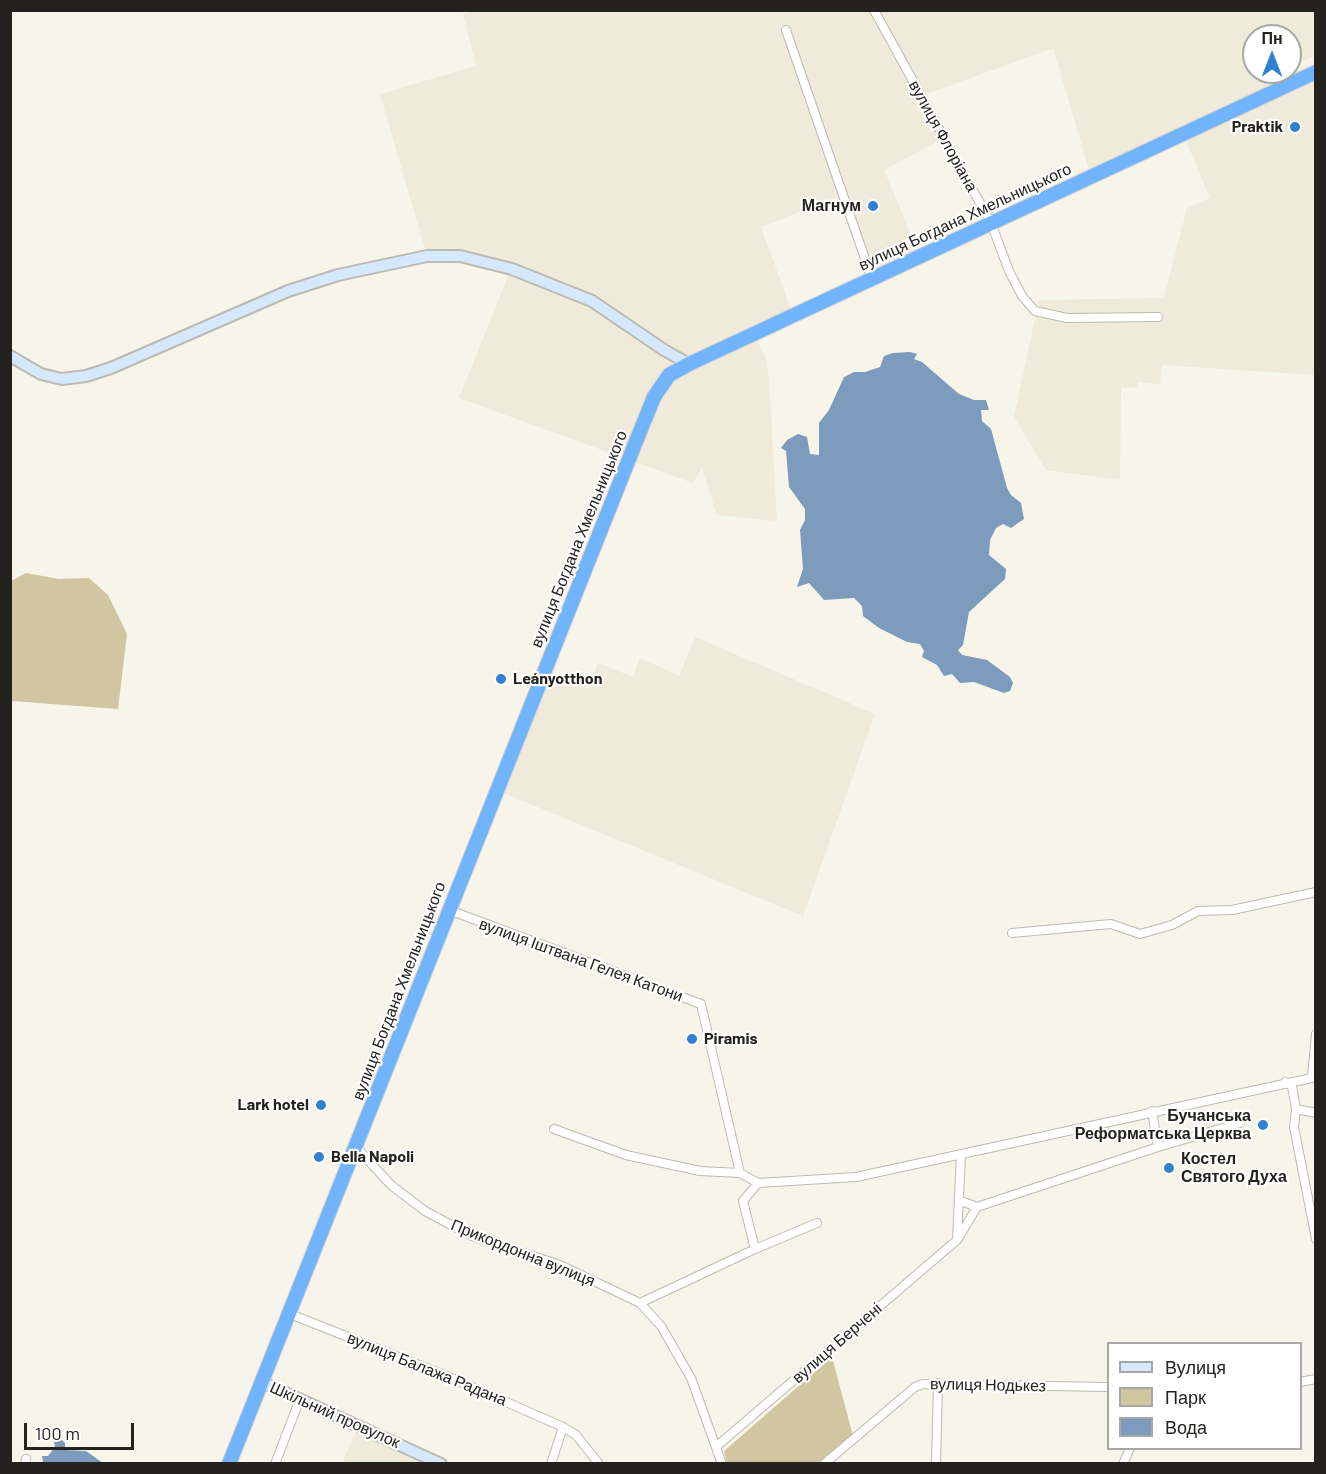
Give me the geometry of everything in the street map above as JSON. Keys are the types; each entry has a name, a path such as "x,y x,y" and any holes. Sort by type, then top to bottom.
{"highway":[{"name":"вулиця Богдана Хмельницького","path":"230,1464 448,910 654,397 669,375 1316,72"}],"street":[{"name":"вулиця Флоріана","path":"874,10 991,223 1009,271 1022,296 1035,311 1067,318 1158,317"},
{"path":"786,30 872,279"},
{"path":"10,356 41,374 62,379 86,376 111,368 288,291 338,274 427,256 460,256 496,264 592,301 664,351 689,364"},
{"path":"1012,933 1111,924 1140,934 1172,925 1198,911 1232,910 1316,892"},
{"name":"вулиця Іштвана Гелея Катони","path":"448,910 701,1004 740,1173"},
{"path":"554,1129 626,1155 700,1171 740,1173 758,1182 856,1177 1314,1077 1316,1034"},
{"path":"1285,1082 1292,1086 1296,1109 1294,1127 1316,1239"},
{"path":"1296,1109 1316,1113"},
{"path":"1152,1112 1158,1147"},
{"path":"961,1201 976,1207 1158,1147 1240,1123"},
{"name":"Прикордонна вулиця","path":"356,1147 391,1185 425,1211 472,1236 560,1265 640,1303 661,1326 691,1378 722,1464"},
{"path":"957,1240 961,1201 961,1154"},
{"path":"755,1249 743,1201 758,1182"},
{"name":"вулиця Берчені","path":"717,1446 957,1240 976,1207"},
{"path":"640,1303 755,1249 817,1223"},
{"name":"вулиця Балажа Радана","path":"290,1314 454,1379 563,1426 576,1435 599,1464"},
{"name":"Шкільний провулок","path":"262,1382 441,1464"},
{"path":"936,1464 938,1383"},
{"name":"вулиця Нодькез","path":"824,1464 915,1387 938,1383 1107,1388"},
{"path":"275,1464 300,1400"},
{"path":"551,1464 563,1426"},
{"path":"1123,1464 1130,1450"}],"shaded area":[{"path":"474,11 1315,11 1315,56 1302,62 1302,24 1242,24 1242,84 1272,84 1274,91 1289,84 1302,84 1302,78 1315,72 1315,375 1162,365 1160,384 1138,382 1137,387 1121,388 1120,480 1046,470 1014,417 1039,300 1164,298 1187,208 1210,198 1183,134 1091,176 1053,48 921,96 944,138 884,170 920,256 872,279 843,195 761,227 793,315 754,334 766,359 769,380 777,521 717,515 702,468 693,483 459,398 511,269 427,256 380,94 476,66 463,14"},
{"path":"695,637 875,714 803,916 501,792 547,675 588,689 598,663 633,677 640,658 679,676"},
{"path":"356,1431 428,1464 342,1464"}],"green space":[{"path":"26,573 59,579 89,578 108,595 127,634 118,709 11,701 11,581"},
{"path":"832,1357 853,1436 820,1463 727,1463 724,1451"}],"water":[{"path":"910,352 917,354 914,359 922,362 959,394 974,400 986,400 989,410 981,410 982,421 991,429 1007,488 1011,495 1021,503 1024,519 1011,528 1003,524 996,528 990,540 989,555 1006,569 1005,579 969,612 963,645 958,650 962,655 987,660 1010,677 1013,683 1010,691 1004,693 974,682 960,683 952,674 944,676 937,665 922,657 924,651 920,644 907,642 879,628 863,616 862,606 854,598 824,600 809,583 797,587 803,569 800,530 805,520 805,509 789,487 786,451 781,448 787,440 798,434 807,437 810,454 819,455 819,423 829,410 844,377 854,372 865,372 880,367 884,356"},
{"path":"62,1440 65,1443 65,1450 86,1451 103,1463 43,1462 42,1456 48,1456 55,1447 54,1442"}],"place":[{"name":"Praktik","path":"1295,127"},
{"name":"Магнум","path":"873,206"},
{"name":"Leányotthon","path":"501,679"},
{"name":"Piramis","path":"692,1039"},
{"name":"Lark hotel","path":"321,1105"},
{"name":"Бучанська Реформатська Церква","path":"1263,1125"},
{"name":"Bella Napoli","path":"319,1157"},
{"name":"Костел Святого Духа","path":"1169,1168"}]}
